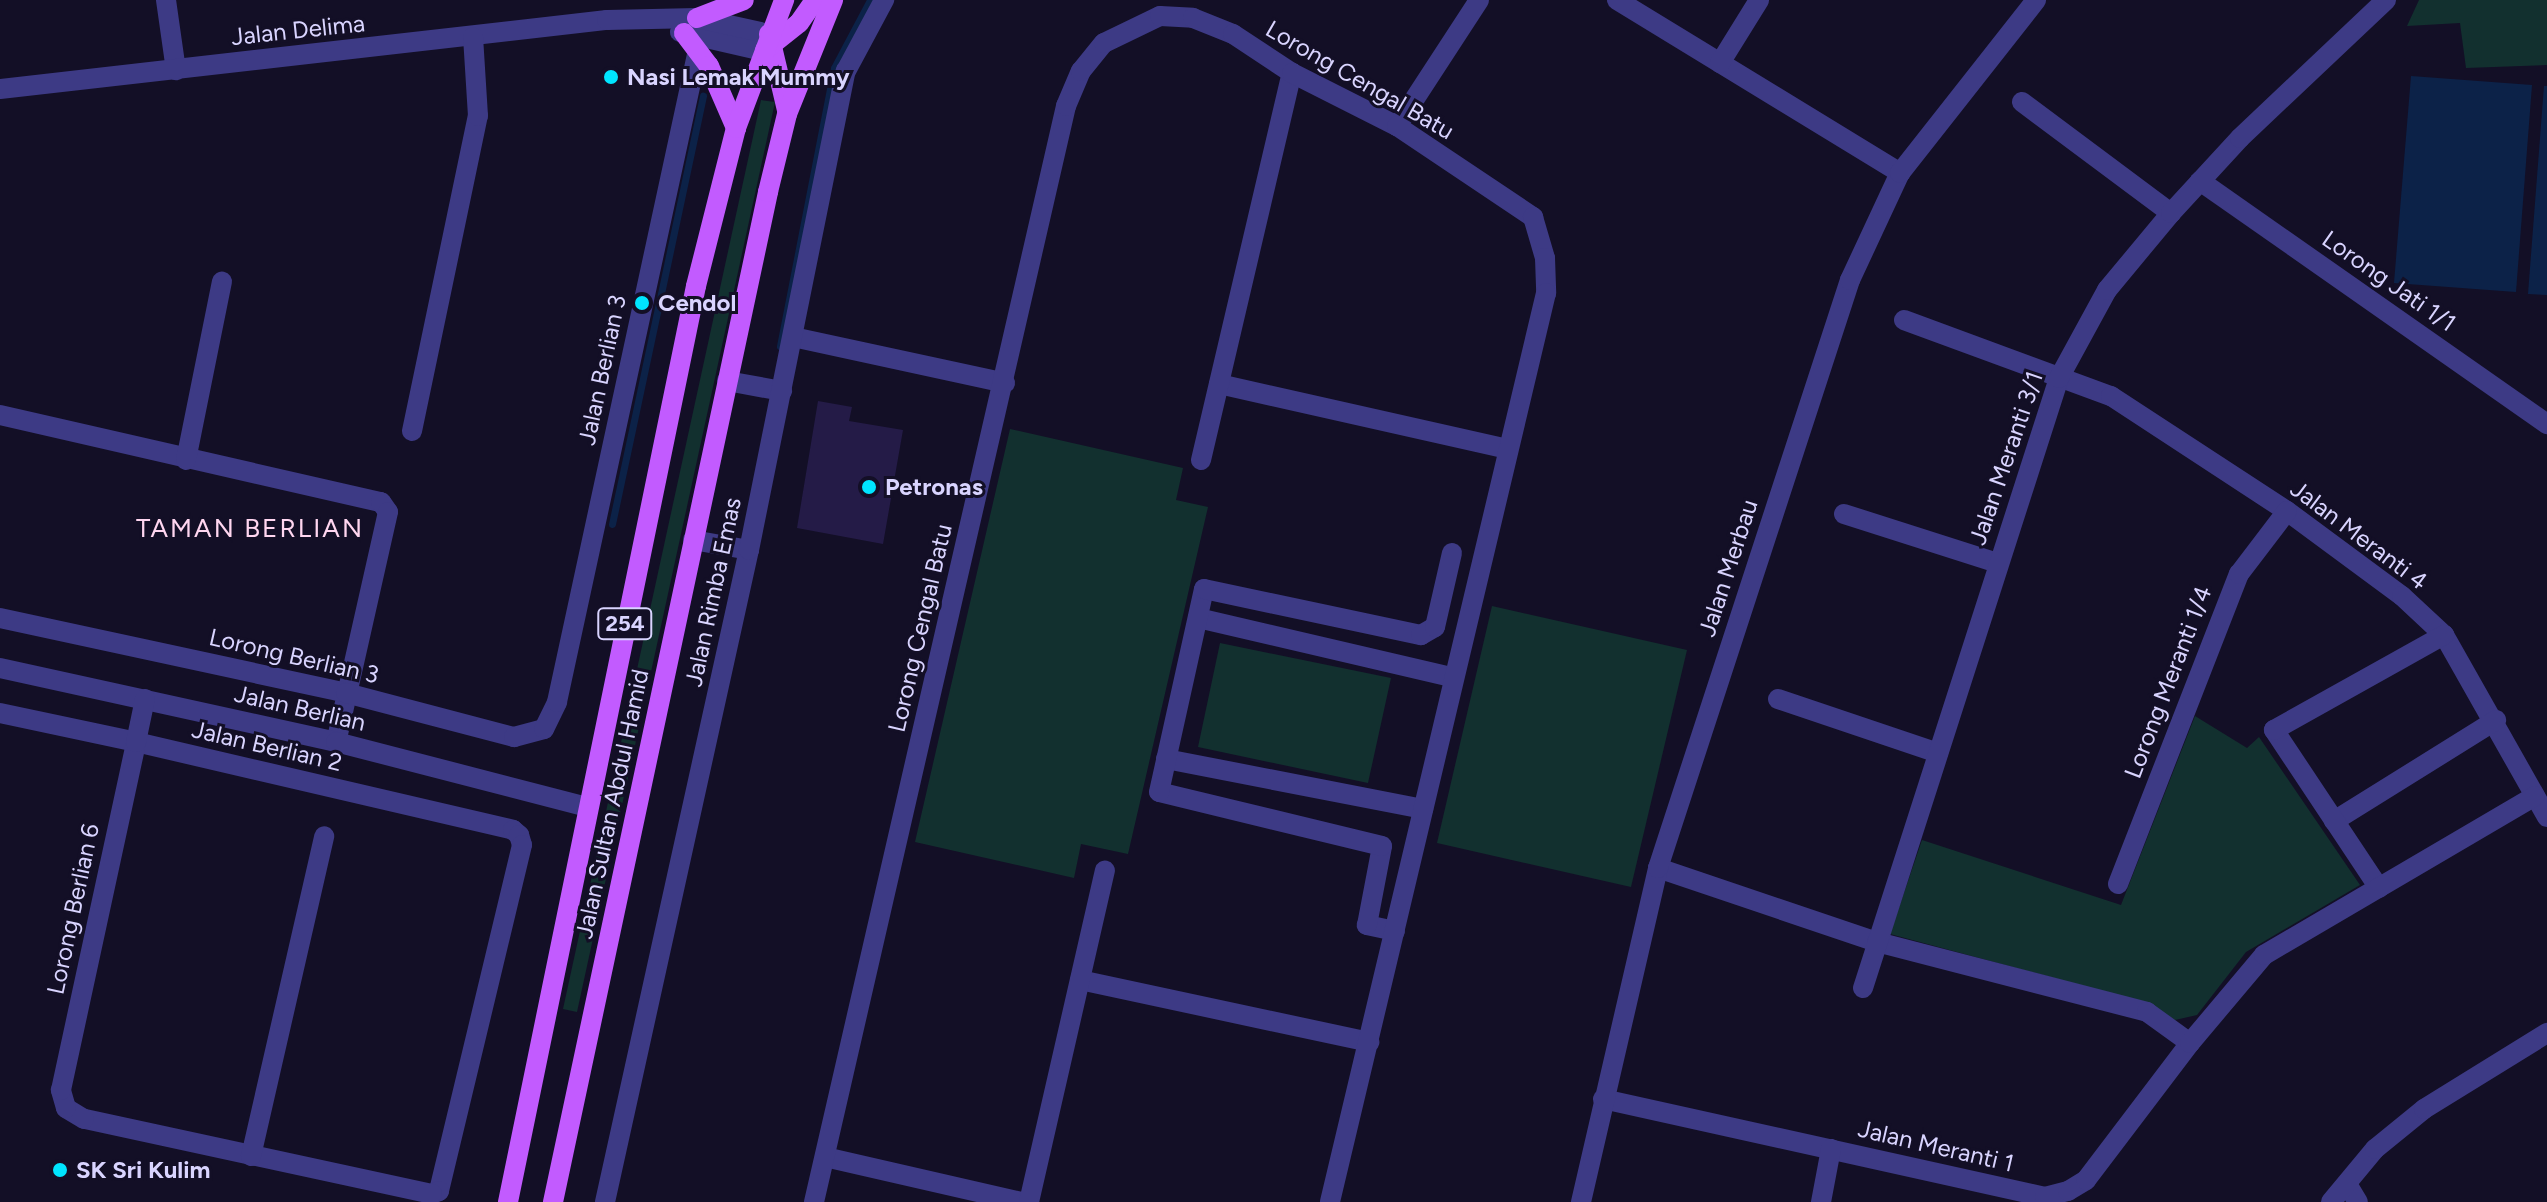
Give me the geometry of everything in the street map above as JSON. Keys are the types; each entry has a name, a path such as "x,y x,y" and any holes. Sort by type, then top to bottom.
{"main road":[{"path":"736,128 698,50 690,25 744,0"},
{"name":"Jalan Sultan Abdul Hamid","path":"508,1202 696,286 736,128 784,0"},
{"path":"787,114 769,43 804,18 815,0"},
{"name":"Jalan Sultan Abdul Hamid","path":"553,1202 727,381 787,114 833,0"}],"street":[{"path":"166,0 176,70"},
{"name":"Jalan Rimba Emas","path":"605,1202 749,550 846,71 884,0"},
{"path":"1397,126 1479,0"},
{"path":"1617,0 1900,173"},
{"path":"1720,63 1759,0"},
{"name":"Jalan Merbau","path":"1581,1202 1658,868 1850,280 1900,173 2036,0"},
{"name":"Jalan Meranti 3/1","path":"1863,988 2059,378 2107,290 2171,213 2386,0"},
{"name":"Lorong Cengal Batu","path":"814,1202 1005,383 1066,106 1081,71 1104,43 1160,16 1193,18 1233,34 1292,73 1397,126 1533,217 1542,234 1546,293 1452,677 1330,1202"},
{"name":"Jalan Delima","path":"0,89 607,20 690,25 769,43"},
{"path":"412,431 478,116 473,37"},
{"name":"Jalan Berlian 3","path":"557,702 698,50"},
{"path":"1201,460 1292,73"},
{"path":"2022,102 2171,213"},
{"name":"Lorong Jati 1/1","path":"2200,181 2547,424"},
{"path":"186,460 222,282"},
{"name":"Jalan Meranti 4","path":"1904,320 2111,396 2287,511 2402,596 2444,635 2496,720 2547,817"},
{"path":"793,337 1005,383"},
{"path":"727,381 782,391"},
{"path":"1219,384 1508,449"},
{"path":"0,415 186,460 367,496 388,512 336,742"},
{"name":"Lorong Meranti 1/4","path":"2118,884 2214,627 2239,574 2287,511"},
{"path":"1844,514 1998,563"},
{"path":"693,540 749,550"},
{"path":"1395,931 1367,925 1382,846 1159,792 1204,589 1421,635 1435,627 1452,553"},
{"name":"Lorong Berlian 3","path":"0,618 346,693 514,737 544,729 557,702"},
{"path":"1198,618 1452,677"},
{"path":"2379,888 2274,730 2444,635"},
{"name":"Jalan Berlian","path":"0,668 336,742 587,807"},
{"name":"Lorong Berlian 6","path":"145,699 61,1090 66,1108 84,1119 251,1156"},
{"path":"1778,699 1938,753"},
{"name":"Jalan Berlian 2","path":"0,713 136,742 519,835 522,845 443,1186 432,1194 251,1156"},
{"path":"2334,821 2496,720"},
{"path":"1166,759 1423,809"},
{"name":"Jalan Meranti 1","path":"1603,1099 2045,1197 2068,1191 2086,1180 2190,1043 2264,955 2535,796"},
{"path":"251,1156 324,836"},
{"path":"1658,868 1877,942 2147,1012 2190,1043"},
{"path":"1029,1202 1105,871"},
{"path":"1080,980 1369,1042"},
{"path":"2331,1202 2352,1193 2375,1149 2424,1109 2547,1033"},
{"path":"1821,1202 1831,1149"},
{"path":"825,1157 1022,1202"}],"green space":[{"path":"2419,0 2547,0 2547,65 2466,68 2460,23 2407,26"},
{"path":"761,100 775,102 577,1012 563,1009"},
{"path":"1010,429 1183,468 1176,500 1208,507 1128,854 1081,844 1074,878 915,842"},
{"path":"1492,606 1687,650 1631,887 1437,843"},
{"path":"1220,643 1391,678 1368,783 1198,747"},
{"path":"2195,716 2247,748 2259,737 2360,885 2246,952 2197,1015 2175,1020 2147,1003 1890,934 1922,840 2121,905"}],"water":[{"path":"2411,76 2532,85 2516,292 2394,283"},
{"path":"2544,86 2547,86 2547,295 2528,294"}],"building":[{"path":"818,401 852,407 849,421 903,430 883,544 797,528"}],"waterway":[{"path":"780,346 834,68 870,0"},
{"path":"612,524 703,96"}],"place":[{"name":"Nasi Lemak Mummy","path":"611,77"},
{"name":"Cendol","path":"642,303"},
{"name":"Petronas","path":"869,487"},
{"name":"SK Sri Kulim","path":"60,1170"}],"district":[{"name":"TAMAN BERLIAN","path":"250,529"}]}
